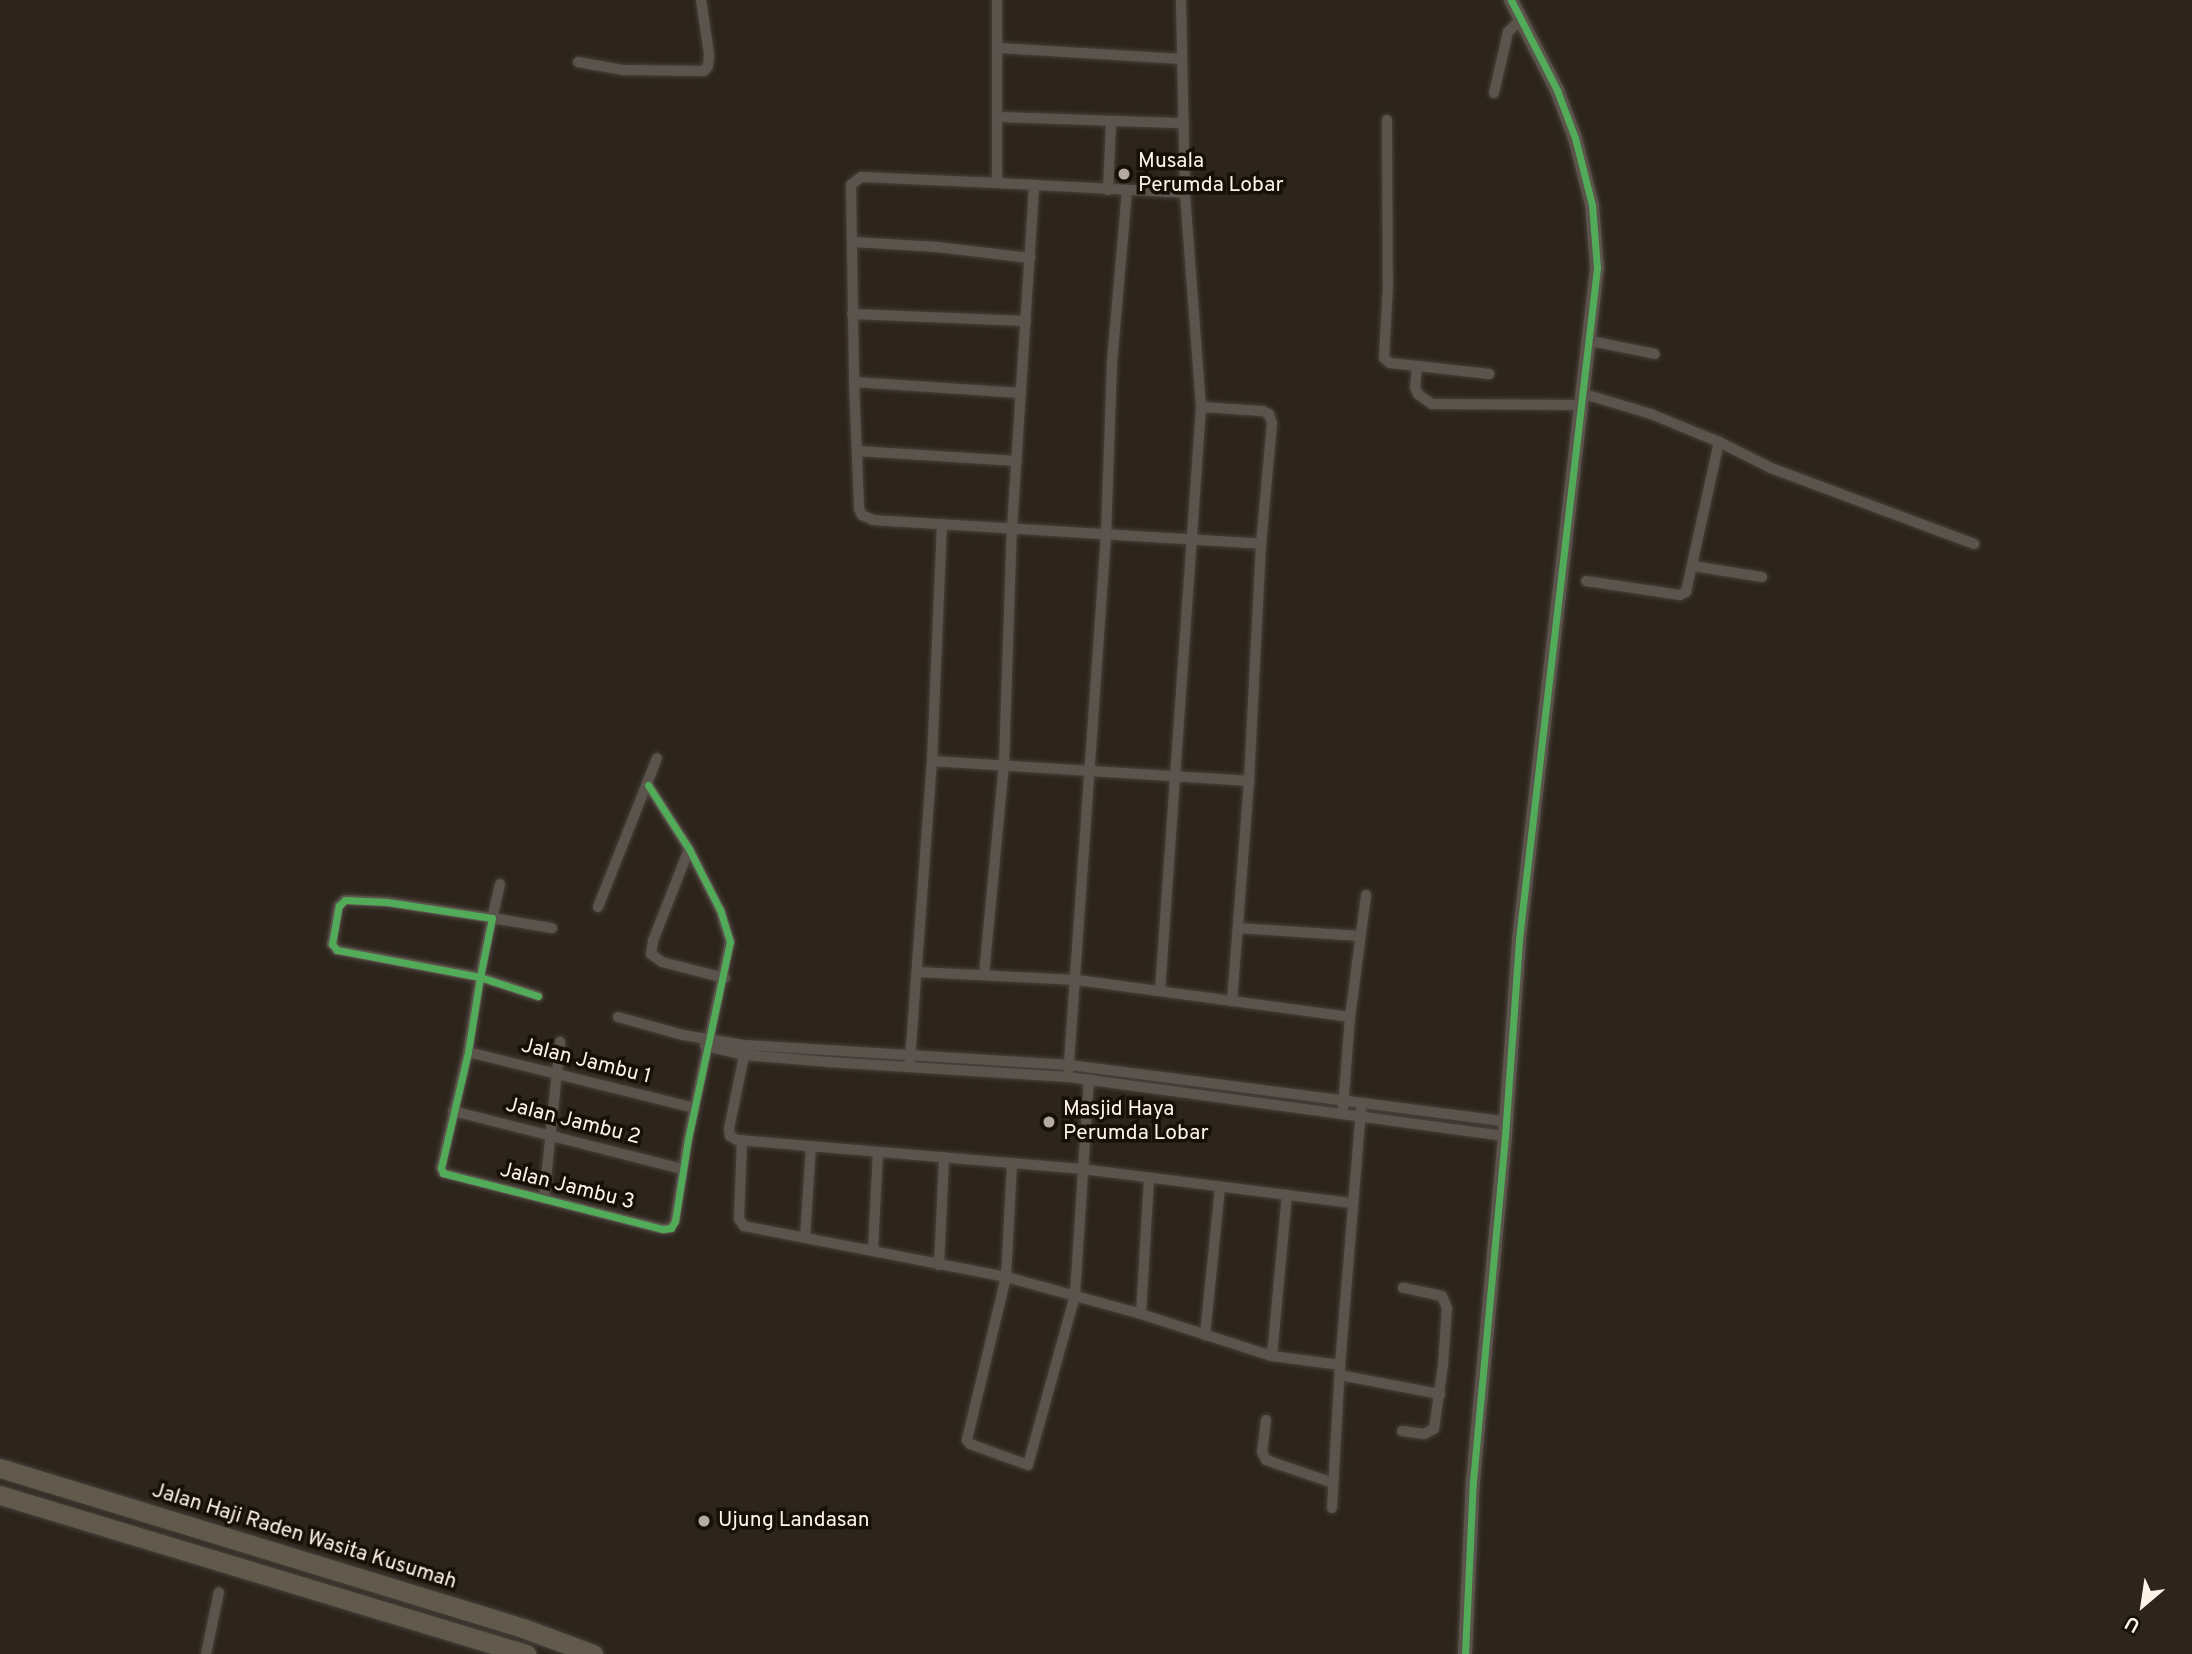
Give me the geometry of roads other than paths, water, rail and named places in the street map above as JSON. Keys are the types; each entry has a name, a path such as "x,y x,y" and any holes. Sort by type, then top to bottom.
{"highway":[{"name":"Jalan Haji Raden Wasita Kusumah","path":"0,1468 523,1628 593,1654"},
{"path":"0,1495 521,1652 523,1628"}],"street":[{"path":"578,62 623,71 704,71 708,66 709,54 701,0"},
{"path":"997,0 1000,48 997,183"},
{"path":"1160,991 1172,776 1186,652 1201,407 1185,193 1181,0"},
{"path":"1465,1654 1473,1481 1505,1129 1519,939 1591,341 1597,257 1592,205 1574,138 1557,90 1519,21 1511,0"},
{"path":"1494,93 1508,32 1519,21"},
{"path":"1000,48 1181,59"},
{"path":"999,117 1111,123 1184,123"},
{"path":"1387,120 1388,286 1384,358 1390,363 1489,374"},
{"path":"1108,190 1111,123"},
{"path":"1185,193 858,178 851,185 854,242 852,314 859,509 864,517 942,524 1261,544"},
{"path":"984,975 1004,764 1012,528 1034,186"},
{"path":"1069,1071 1106,535 1112,362 1127,192"},
{"path":"854,242 937,247 1030,258"},
{"path":"852,314 1026,321"},
{"path":"1591,341 1655,354"},
{"path":"1417,366 1415,387 1419,394 1432,404 1583,400 1651,414 1719,442 1771,468 1974,544"},
{"path":"854,382 1021,393"},
{"path":"1201,407 1263,411 1271,418 1261,544 1249,781 1232,1001"},
{"path":"1586,581 1680,595 1688,589 1719,442"},
{"path":"857,451 1017,461"},
{"path":"910,1061 932,761 942,524"},
{"path":"1693,566 1762,578"},
{"path":"598,907 657,758"},
{"path":"932,761 1249,781"},
{"path":"648,785 689,849 729,935 725,978 683,1169"},
{"path":"689,849 653,941 651,954 662,961 725,978"},
{"path":"453,1111 468,1052 480,977 500,884"},
{"path":"1342,1114 1350,1017 1366,895"},
{"path":"538,996 480,977 335,949 332,944 339,906 345,900 387,902 552,928"},
{"path":"1239,928 1359,936"},
{"path":"917,972 1077,981 1350,1017"},
{"path":"618,1017 710,1044 745,1050 1069,1071 1362,1103 1465,1117 1505,1129"},
{"path":"544,1198 560,1042"},
{"path":"745,1050 729,1129 732,1138 1082,1169 1353,1203"},
{"name":"Jalan Jambu 1","path":"468,1052 556,1076 695,1108"},
{"path":"1069,1071 1089,1079 1464,1131 1505,1129"},
{"path":"1012,1163 1006,1277 967,1440 971,1444 1024,1464 1030,1462 1075,1295 1089,1079"},
{"path":"1332,1508 1340,1370 1362,1103"},
{"name":"Jalan Jambu 2","path":"453,1111 683,1169"},
{"name":"Jalan Jambu 3","path":"453,1111 441,1171 453,1178 663,1229 673,1228 683,1169"},
{"path":"1464,1131 1465,1117"},
{"path":"743,1140 739,1223 1006,1277 1141,1314 1272,1356 1440,1394"},
{"path":"805,1238 811,1146"},
{"path":"873,1250 878,1152"},
{"path":"939,1265 944,1157"},
{"path":"1141,1314 1149,1178"},
{"path":"1205,1335 1220,1186"},
{"path":"1272,1356 1287,1195"},
{"path":"1402,1431 1424,1434 1433,1431 1440,1394 1447,1304 1439,1295 1403,1288"},
{"path":"1266,1420 1262,1452 1266,1460 1333,1483"},
{"path":"206,1654 219,1592"}],"place":[{"name":"Musala Perumda Lobar","path":"1124,174"},
{"name":"Masjid Haya Perumda Lobar","path":"1049,1122"},
{"name":"Ujung Landasan","path":"704,1521"}]}
